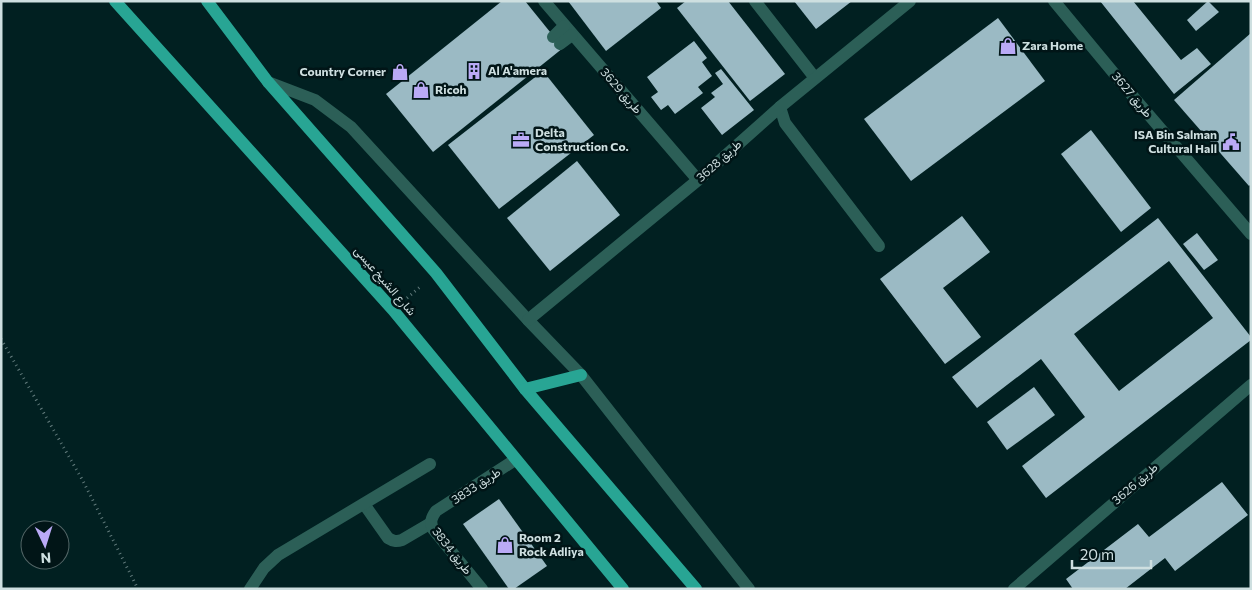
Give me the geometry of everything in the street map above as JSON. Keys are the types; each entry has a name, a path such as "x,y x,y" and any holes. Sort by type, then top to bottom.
{"main road":[{"name":"شارع الشيخ عيسى","path":"115,1 393,310 623,589"},
{"path":"207,1 268,82 436,273 525,389 696,589"},
{"path":"525,389 581,375"}],"street":[{"name":"طريق 3629","path":"544,1 698,180"},
{"path":"755,1 815,78"},
{"name":"طريق 3628","path":"528,320 698,180 780,107 910,1"},
{"name":"طريق 3627","path":"1054,1 1251,234"},
{"path":"556,40 568,30"},
{"path":"268,82 316,100 351,127 581,375 748,589"},
{"path":"780,107 786,123 879,246"},
{"name":"طريق 3626","path":"1019,587 1251,385"},
{"name":"طريق 3833","path":"364,504 388,538 397,542 516,460"},
{"path":"250,589 264,568 278,555 430,464"},
{"name":"طريق 3834","path":"433,517 433,529 482,589"}],"path":[{"path":"393,310 436,273"},
{"path":"1,339 84,481 138,589"}],"building":[{"name":"Al A'amera","path":"502,1 525,1 563,48 433,152 386,94"},
{"path":"568,1 656,1 661,8 606,51"},
{"path":"686,1 728,1 785,74 750,101 677,8"},
{"path":"794,1 852,1 816,29"},
{"path":"1100,1 1133,1 1181,60 1197,48 1211,64 1174,94"},
{"path":"1208,1 1219,12 1196,31 1187,20"},
{"path":"998,18 1045,81 911,181 864,119"},
{"name":"ISA Bin Salman Cultural Hall","path":"1251,33 1251,184 1249,186 1174,100"},
{"path":"694,41 707,58 702,62 712,76 698,87 703,93 675,114 668,105 661,110 651,97 658,92 647,77"},
{"path":"721,69 754,110 722,135 701,108 715,97 711,93 723,84 715,73"},
{"name":"Delta Construction Co.","path":"543,71 594,135 499,209 448,145"},
{"path":"1091,130 1151,208 1121,232 1061,154"},
{"path":"577,161 620,215 550,271 507,218"},
{"path":"962,216 990,252 943,288 981,337 945,364 880,279"},
{"path":"1158,218 1251,337 1251,340 1046,498 1022,466 1085,417 1041,359 977,408 952,377","holes":["1169,261 1213,318 1119,391 1074,334"]},
{"path":"1197,233 1218,260 1204,270 1183,244"},
{"path":"1034,387 1055,415 1007,450 987,422"},
{"path":"1222,482 1248,515 1175,571 1165,558 1125,589 1073,589 1066,579 1138,524 1149,537"},
{"name":"Room 2 Rock Adliya","path":"499,499 547,566 514,589 509,589 463,524"}],"place":[{"name":"Zara Home","path":"1008,46"},
{"name":"Al A'amera","path":"474,71"},
{"name":"Country Corner","path":"400,72"},
{"name":"Ricoh","path":"421,90"},
{"name":"Delta Construction Co.","path":"521,140"},
{"name":"ISA Bin Salman Cultural Hall","path":"1231,142"},
{"name":"Room 2 Rock Adliya","path":"505,545"}]}
